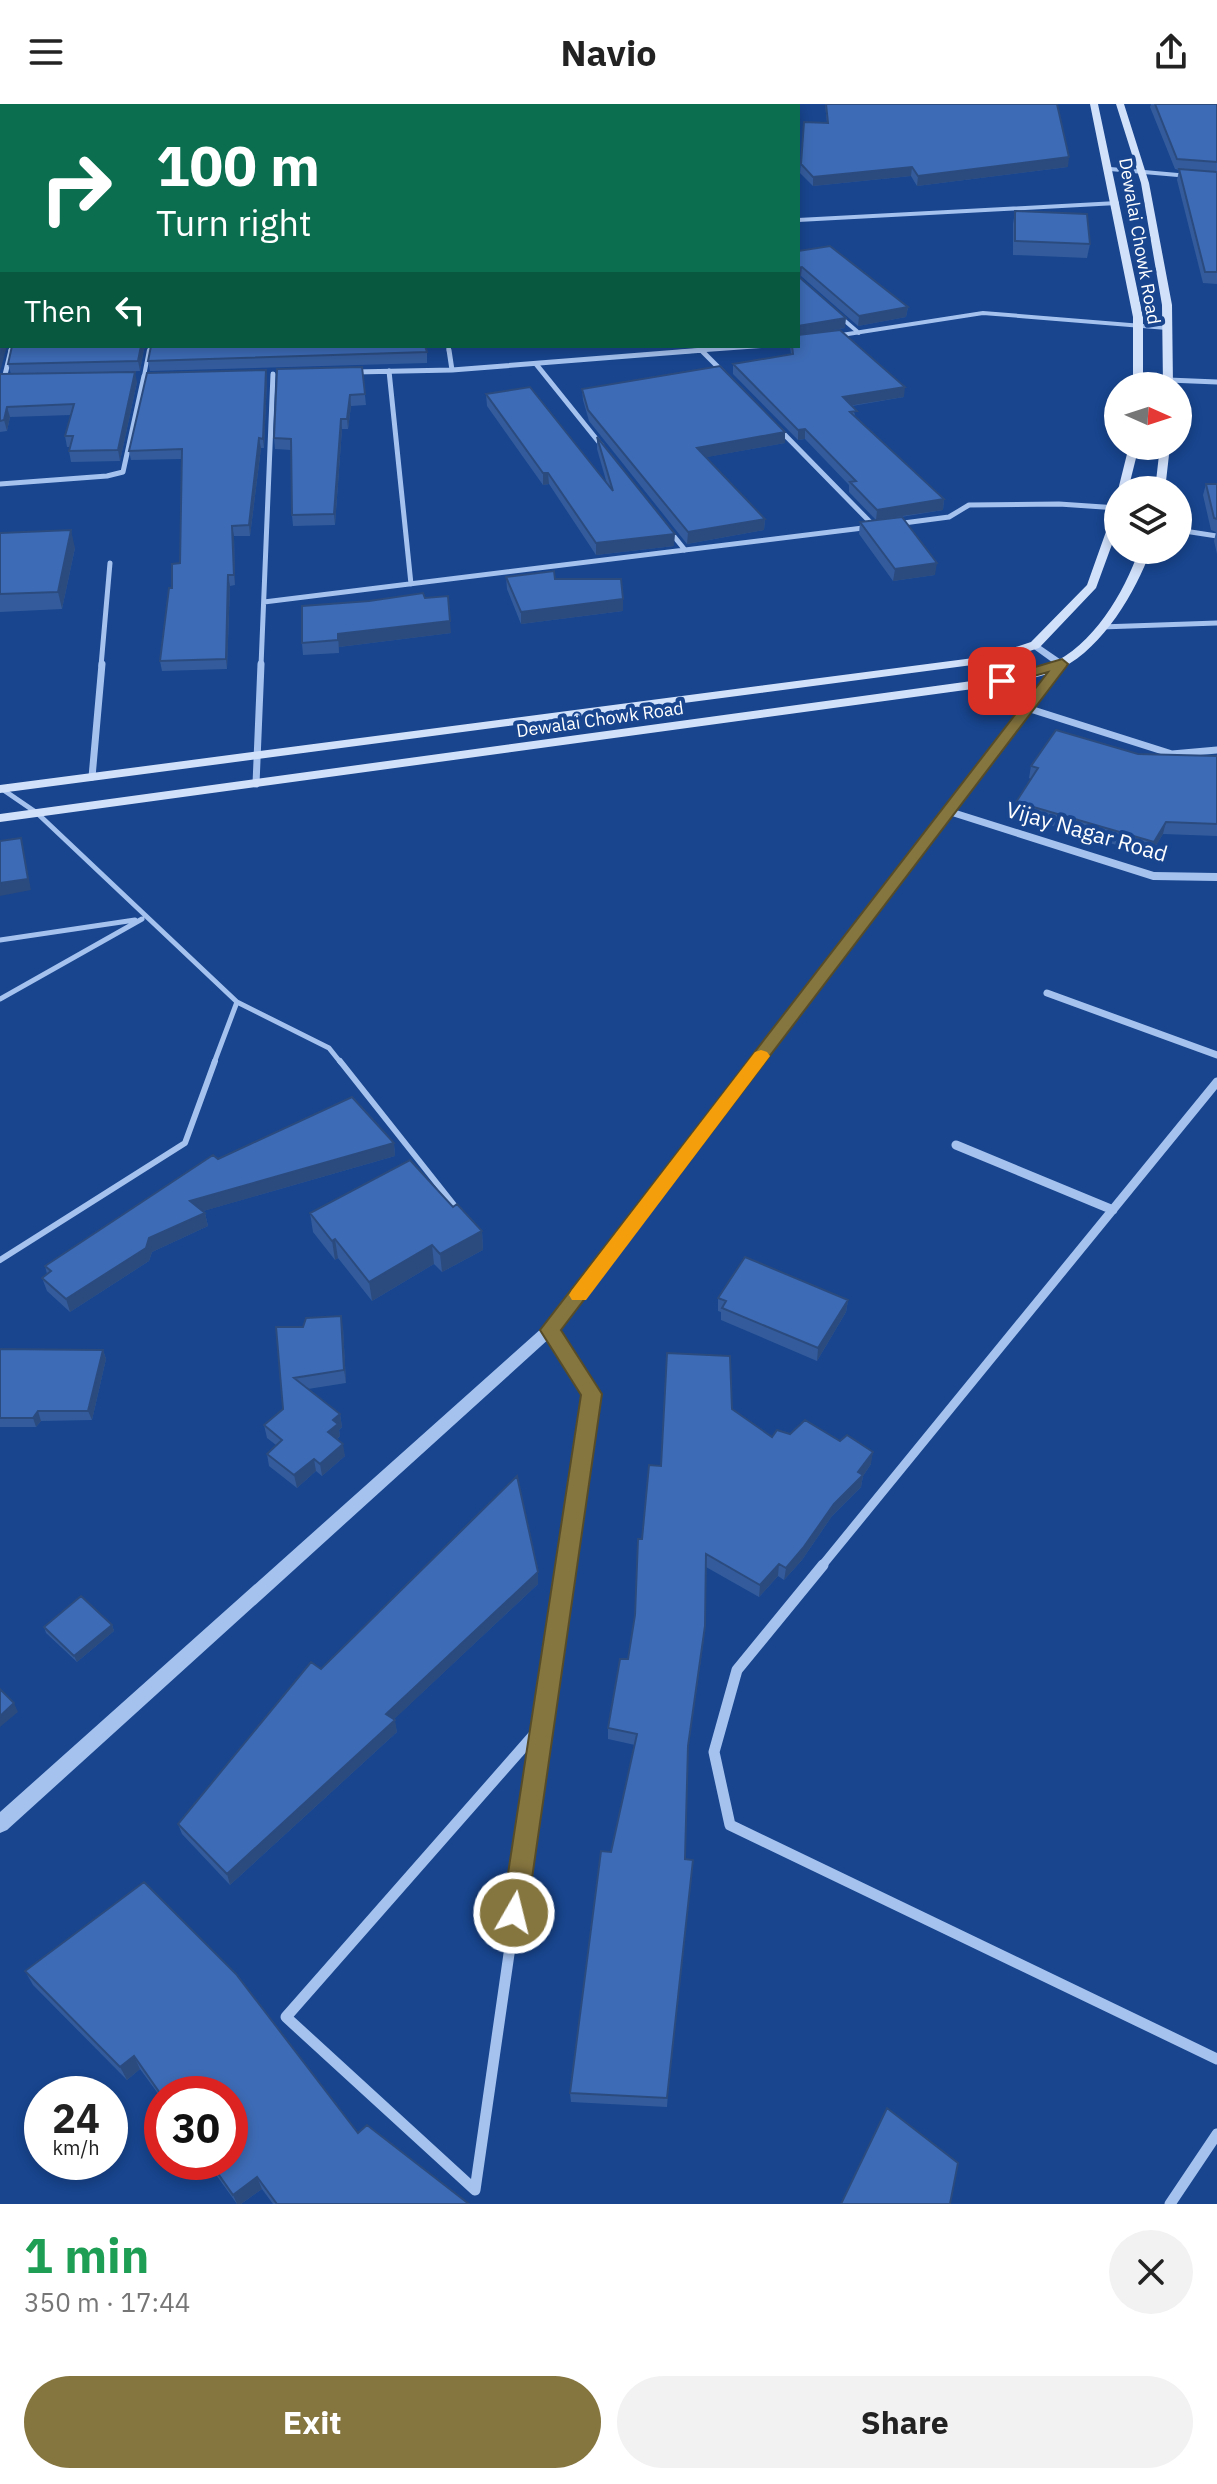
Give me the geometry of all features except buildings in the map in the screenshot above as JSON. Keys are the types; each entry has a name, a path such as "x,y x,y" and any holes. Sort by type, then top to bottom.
{"main road":[{"name":"Dewalai Chowk Road","path":"1094,104 1117,203 1138,325 1138,372"},
{"name":"Dewalai Chowk Road","path":"1120,104 1142,172 1167,305 1168,372"},
{"name":"Dewalai Chowk Road","path":"1,789 991,659 1035,645 1092,586 1104,551"},
{"name":"Dewalai Chowk Road","path":"0,818 1002,681 1062,664 1101,627 1124,598 1139,564"}],"street":[{"path":"1110,169 1202,177"},
{"path":"800,220 1117,203"},
{"path":"828,307 859,333"},
{"path":"828,337 983,313 1167,328"},
{"path":"11,348 2,380 20,379"},
{"path":"448,348 452,370"},
{"path":"345,372 452,370 703,352 720,348"},
{"path":"703,352 725,374"},
{"path":"536,364 606,451"},
{"path":"389,371 411,584"},
{"path":"259,374 287,373"},
{"path":"256,784 273,374"},
{"path":"0,484 107,476 123,472 144,376"},
{"path":"129,377 159,376"},
{"path":"1192,383 1217,382"},
{"path":"778,429 875,527"},
{"path":"264,602 949,517 969,505 1059,504 1104,509"},
{"path":"665,525 685,550"},
{"path":"1192,532 1217,536"},
{"path":"92,777 110,563"},
{"path":"1101,627 1217,623"},
{"path":"0,1824 550,1330 1062,664 1035,645"},
{"path":"1027,708 1172,754 1217,750"},
{"name":"Vijay Nagar Road","path":"948,811 1153,876 1217,877"},
{"path":"1047,993 1217,1055"},
{"path":"1217,1082 737,1670 714,1752 730,1825 1217,2059"},
{"path":"956,1145 1113,1210"},
{"path":"540,1728 286,2017 475,2190 540,1728 592,1394 550,1330"},
{"path":"1170,2204 1217,2134"}],"lane":[{"path":"144,376 150,348"},
{"path":"1,789 37,813 237,1002 329,1048 465,1218"},
{"path":"0,940 142,919 0,999"},
{"path":"0,1260 185,1143 237,1002"}],"slow traffic":[{"path":"579,1295 761,1056"}],"route":[{"path":"514,1913 592,1394 550,1330 1062,664 1002,681"}]}
